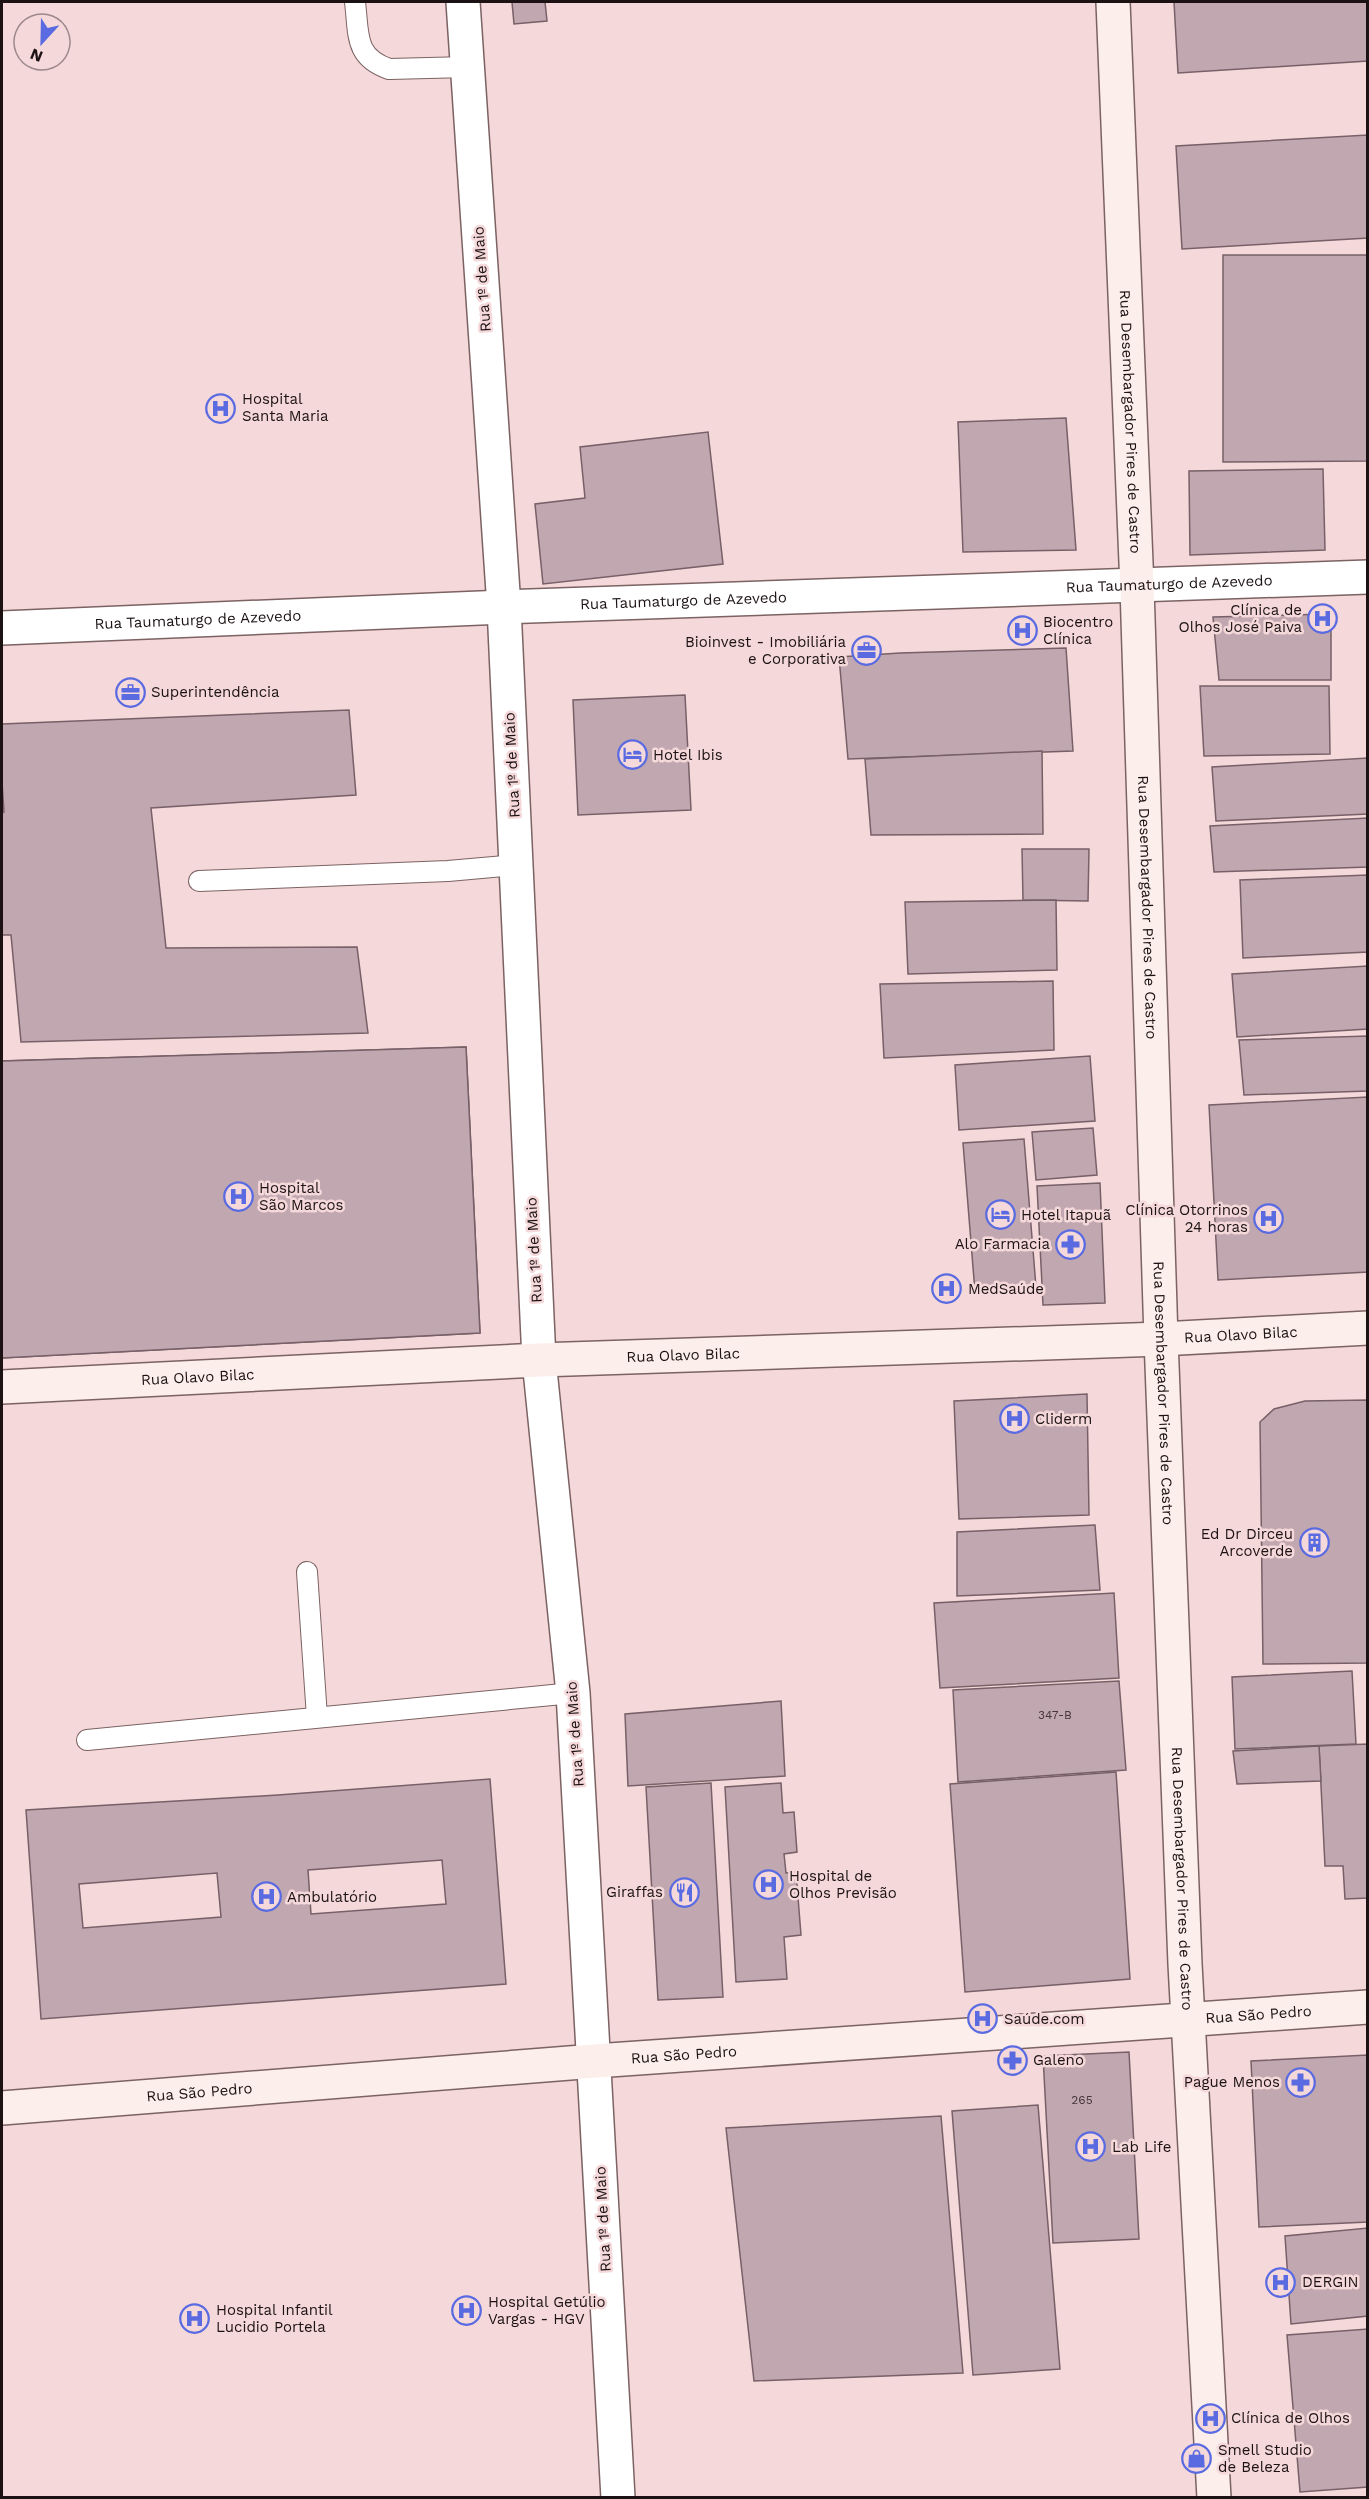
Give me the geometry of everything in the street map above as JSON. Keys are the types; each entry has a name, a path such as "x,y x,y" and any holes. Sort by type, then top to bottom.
{"street":[{"name":"Rua 1º de Maio","path":"464,2 504,607 539,1360 573,1693 618,2498"},
{"name":"Rua Desembargador Pires de Castro","path":"1113,2 1137,586 1161,1339 1188,2020 1214,2498"},
{"name":"Rua Taumaturgo de Azevedo","path":"2,628 504,607 1368,578"},
{"name":"Rua Olavo Bilac","path":"2,1387 539,1360 1161,1339 1368,1328"},
{"name":"Rua São Pedro","path":"2,2108 595,2061 1368,2007"}],"lane":[{"path":"355,2 361,50 369,60 389,69 468,67"},
{"path":"199,881 448,871 516,865"},
{"path":"307,1572 318,1717"},
{"path":"87,1740 573,1693"}],"building":[{"path":"512,2 545,2 547,21 514,24"},
{"path":"1174,2 1368,2 1368,61 1178,73"},
{"path":"1368,135 1368,238 1182,249 1176,146"},
{"path":"1223,255 1368,255 1368,461 1223,462"},
{"path":"1066,418 1076,550 963,552 958,422"},
{"path":"708,432 723,564 543,584 535,504 585,498 580,447"},
{"path":"1323,469 1325,550 1190,555 1189,471"},
{"path":"1331,614 1331,680 1219,680 1213,617"},
{"path":"1066,648 1073,751 848,759 839,657"},
{"path":"1200,686 1329,686 1330,754 1204,756"},
{"name":"Hotel Ibis","path":"685,695 691,810 578,815 573,700"},
{"path":"349,710 356,795 151,808 166,948 357,947 368,1033 21,1042 11,935 2,935 2,813 4,812 2,724"},
{"path":"1042,751 1043,834 871,835 865,759"},
{"path":"1368,758 1368,814 1216,821 1212,767"},
{"path":"1368,818 1368,867 1214,872 1210,826"},
{"path":"1022,849 1089,849 1088,901 1023,900"},
{"path":"1368,875 1368,952 1243,958 1240,880"},
{"path":"1056,900 1057,970 908,974 905,902"},
{"path":"1368,966 1368,1029 1237,1037 1232,974"},
{"path":"1053,981 1054,1050 884,1058 880,984"},
{"path":"1368,1036 1368,1091 1244,1095 1239,1040"},
{"name":"Hospital São Marcos","path":"466,1047 480,1333 2,1358 2,1061"},
{"name":"Hospital São Marcos","path":"466,1047 480,1333 2,1358 2,1061"},
{"path":"1090,1056 1095,1121 959,1130 955,1065"},
{"path":"1368,1097 1368,1272 1218,1280 1209,1105"},
{"path":"1093,1128 1097,1175 1036,1180 1032,1132"},
{"name":"Hotel Itapuã","path":"1024,1139 1036,1287 975,1292 963,1143"},
{"name":"Alo Farmacia","path":"1100,1183 1105,1303 1043,1305 1037,1186"},
{"path":"1087,1394 1089,1515 959,1519 954,1401"},
{"name":"Ed Dr Dirceu Arcoverde","path":"1368,1400 1368,1663 1263,1664 1260,1422 1274,1409 1305,1401"},
{"path":"1095,1525 1100,1590 957,1596 957,1532"},
{"path":"1114,1593 1119,1678 940,1688 934,1603"},
{"path":"1352,1671 1356,1744 1235,1749 1232,1677"},
{"path":"1119,1681 1126,1770 958,1782 953,1690"},
{"path":"781,1701 785,1776 628,1786 625,1714"},
{"path":"1368,1744 1368,1898 1345,1899 1343,1866 1325,1866 1319,1746"},
{"path":"1319,1746 1321,1781 1237,1784 1233,1751"},
{"path":"1116,1772 1130,1979 965,1992 950,1784"},
{"name":"Ambulatório","path":"490,1779 506,1984 41,2019 26,1810 278,1795","holes":["442,1860 446,1904 311,1914 308,1870","217,1873 221,1917 83,1928 79,1884"]},
{"name":"Giraffas","path":"711,1783 723,1997 658,2000 646,1787"},
{"name":"Hospital de Olhos Previsão","path":"781,1783 783,1813 794,1812 797,1852 784,1854 786,1873 796,1872 801,1935 784,1937 787,1979 736,1982 725,1787"},
{"name":"Lab Life","path":"1129,2052 1139,2239 1053,2243 1043,2056"},
{"path":"1368,2055 1368,2222 1259,2227 1251,2061"},
{"path":"1038,2105 1060,2369 973,2375 952,2111"},
{"path":"941,2116 963,2373 754,2381 726,2128"},
{"path":"1368,2228 1368,2316 1291,2324 1285,2236"},
{"path":"1368,2329 1368,2487 1300,2492 1287,2335"}],"place":[{"name":"Hospital Santa Maria","path":"221,408"},
{"name":"Clínica de Olhos José Paiva","path":"1323,619"},
{"name":"Biocentro Clínica","path":"1022,631"},
{"name":"Bioinvest - Imobiliária e Corporativa","path":"867,651"},
{"name":"Superintendência","path":"130,692"},
{"name":"Hotel Ibis","path":"632,755"},
{"name":"Hospital São Marcos","path":"238,1197"},
{"name":"Hotel Itapuã","path":"1000,1215"},
{"name":"Clínica Otorrinos 24 horas","path":"1269,1219"},
{"name":"Alo Farmacia","path":"1071,1244"},
{"name":"MedSaúde","path":"947,1289"},
{"name":"Cliderm","path":"1014,1419"},
{"name":"Ed Dr Dirceu Arcoverde","path":"1314,1543"},
{"name":"Hospital de Olhos Previsão","path":"768,1885"},
{"name":"Giraffas","path":"684,1892"},
{"name":"Ambulatório","path":"266,1897"},
{"name":"Saúde.com","path":"983,2019"},
{"name":"Galeno","path":"1012,2060"},
{"name":"Pague Menos","path":"1301,2082"},
{"name":"Lab Life","path":"1091,2147"},
{"name":"DERGIN","path":"1281,2282"},
{"name":"Hospital Getúlio Vargas - HGV","path":"467,2311"},
{"name":"Hospital Infantil Lucidio Portela","path":"195,2319"},
{"name":"Clínica de Olhos","path":"1210,2418"},
{"name":"Smell Studio de Beleza","path":"1197,2459"}]}
